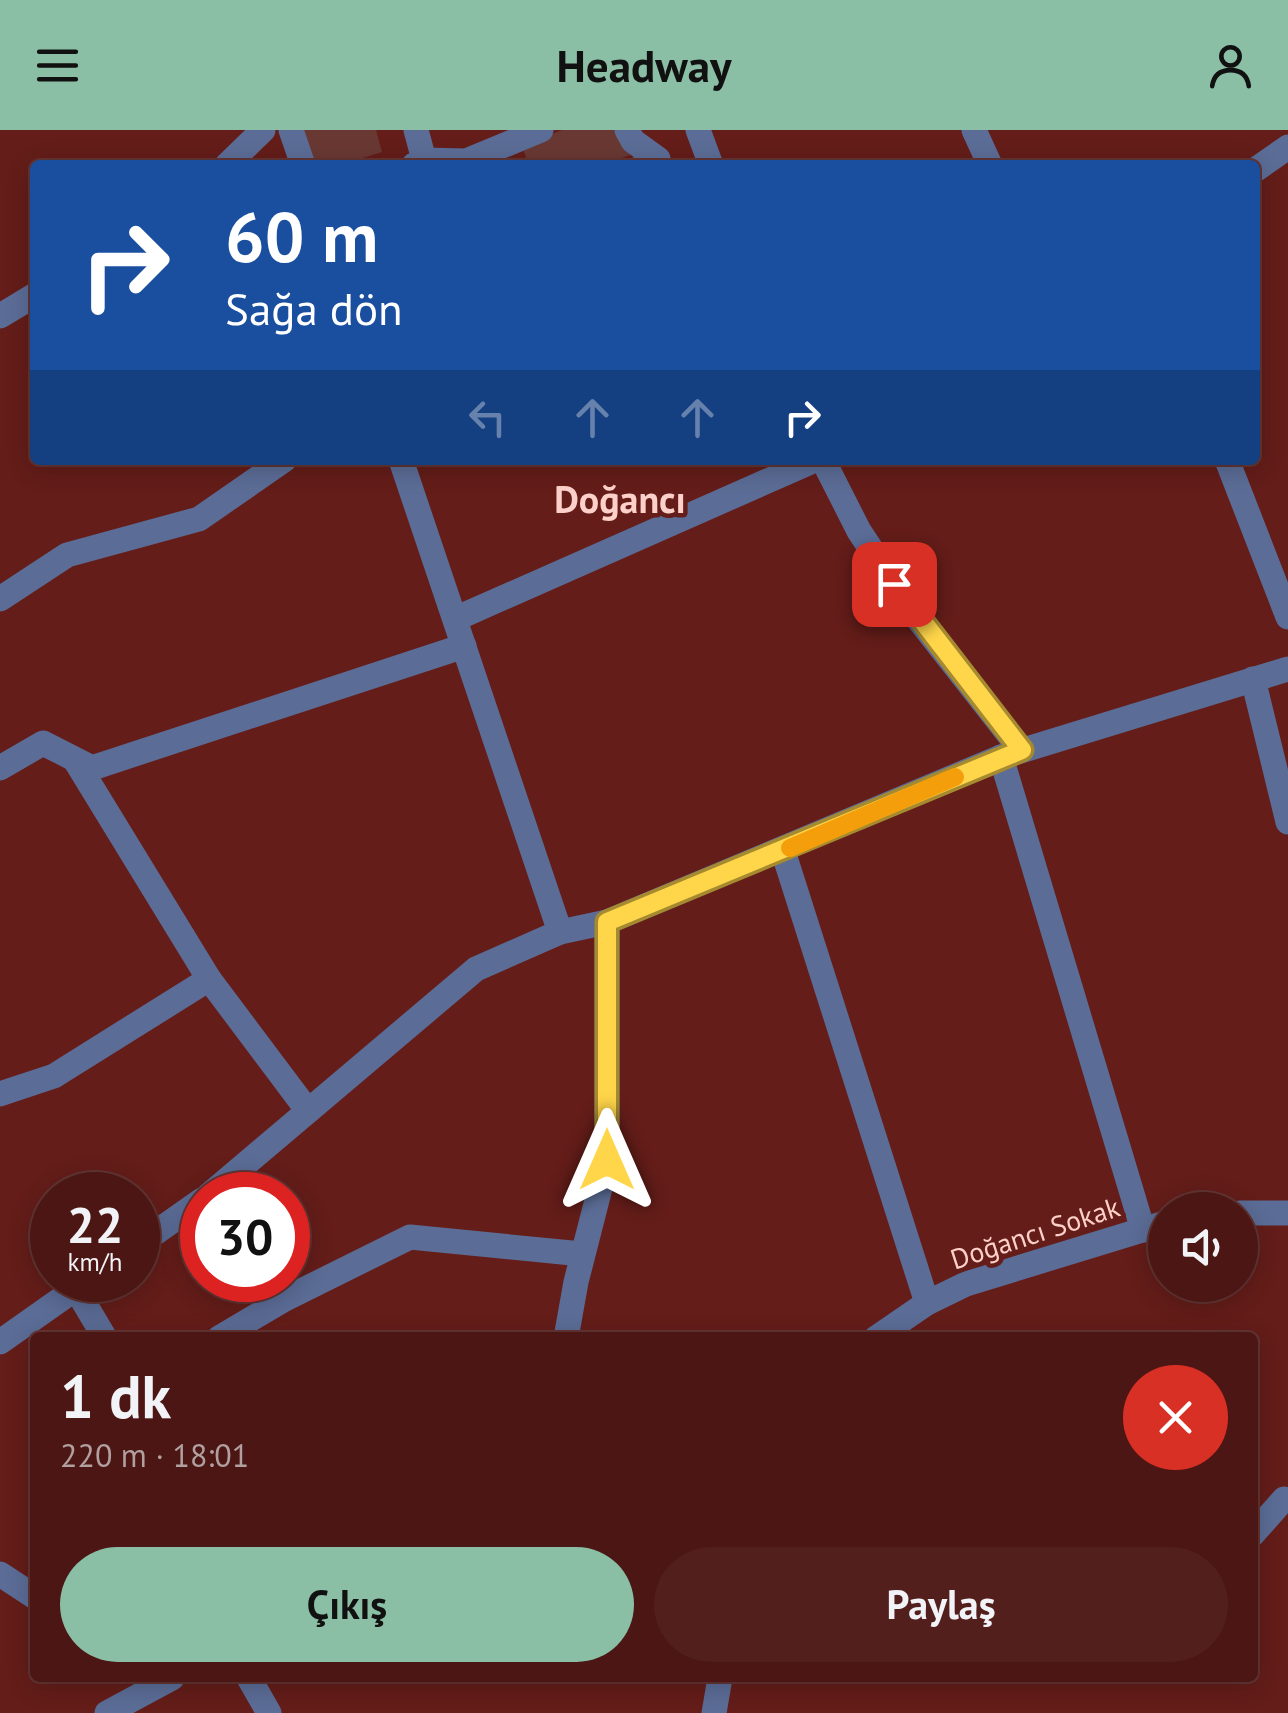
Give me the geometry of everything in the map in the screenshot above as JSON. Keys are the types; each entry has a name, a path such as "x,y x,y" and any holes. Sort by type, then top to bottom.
{"street":[{"path":"232,160 263,130"},
{"path":"291,130 300,160"},
{"path":"416,130 419,160"},
{"path":"468,160 541,130"},
{"path":"627,130 634,141 658,159"},
{"path":"698,130 710,160"},
{"path":"974,130 988,160"},
{"path":"1260,167 1288,147"},
{"path":"0,316 30,298"},
{"path":"0,599 67,555 199,519 277,465"},
{"path":"403,465 560,932"},
{"path":"455,620 805,465"},
{"path":"826,465 859,531 1011,753 1148,1207"},
{"path":"1230,465 1288,617"},
{"path":"0,768 43,743 92,768 464,646"},
{"path":"236,1172 476,969 560,932 607,922 1011,753 1288,669"},
{"path":"1253,680 1288,822"},
{"path":"76,760 209,978 308,1111"},
{"path":"782,851 927,1303"},
{"path":"567,1332 582,1254 607,1160 607,922"},
{"path":"0,1094 54,1076 209,978"},
{"path":"1258,1213 1288,1212"},
{"name":"Doğancı Sokak","path":"885,1332 927,1303 966,1284 1148,1229"},
{"path":"229,1332 285,1299 410,1237 582,1254"},
{"path":"0,1342 57,1302"},
{"path":"90,1302 103,1332"},
{"path":"1258,1528 1284,1499"},
{"path":"0,1574 30,1593"},
{"path":"107,1713 163,1682"},
{"path":"251,1682 269,1713"},
{"path":"714,1713 719,1682"}],"shaded area":[{"path":"292,130 376,130 382,152 356,160 304,160"},
{"path":"562,130 621,130 633,154 617,160 527,160 522,147"}],"slow traffic":[{"path":"790,848 955,777"}],"district":[{"name":"Doğancı","path":"620,500"}],"route":[{"path":"607,1160 607,922 1022,750 894,584"}]}
